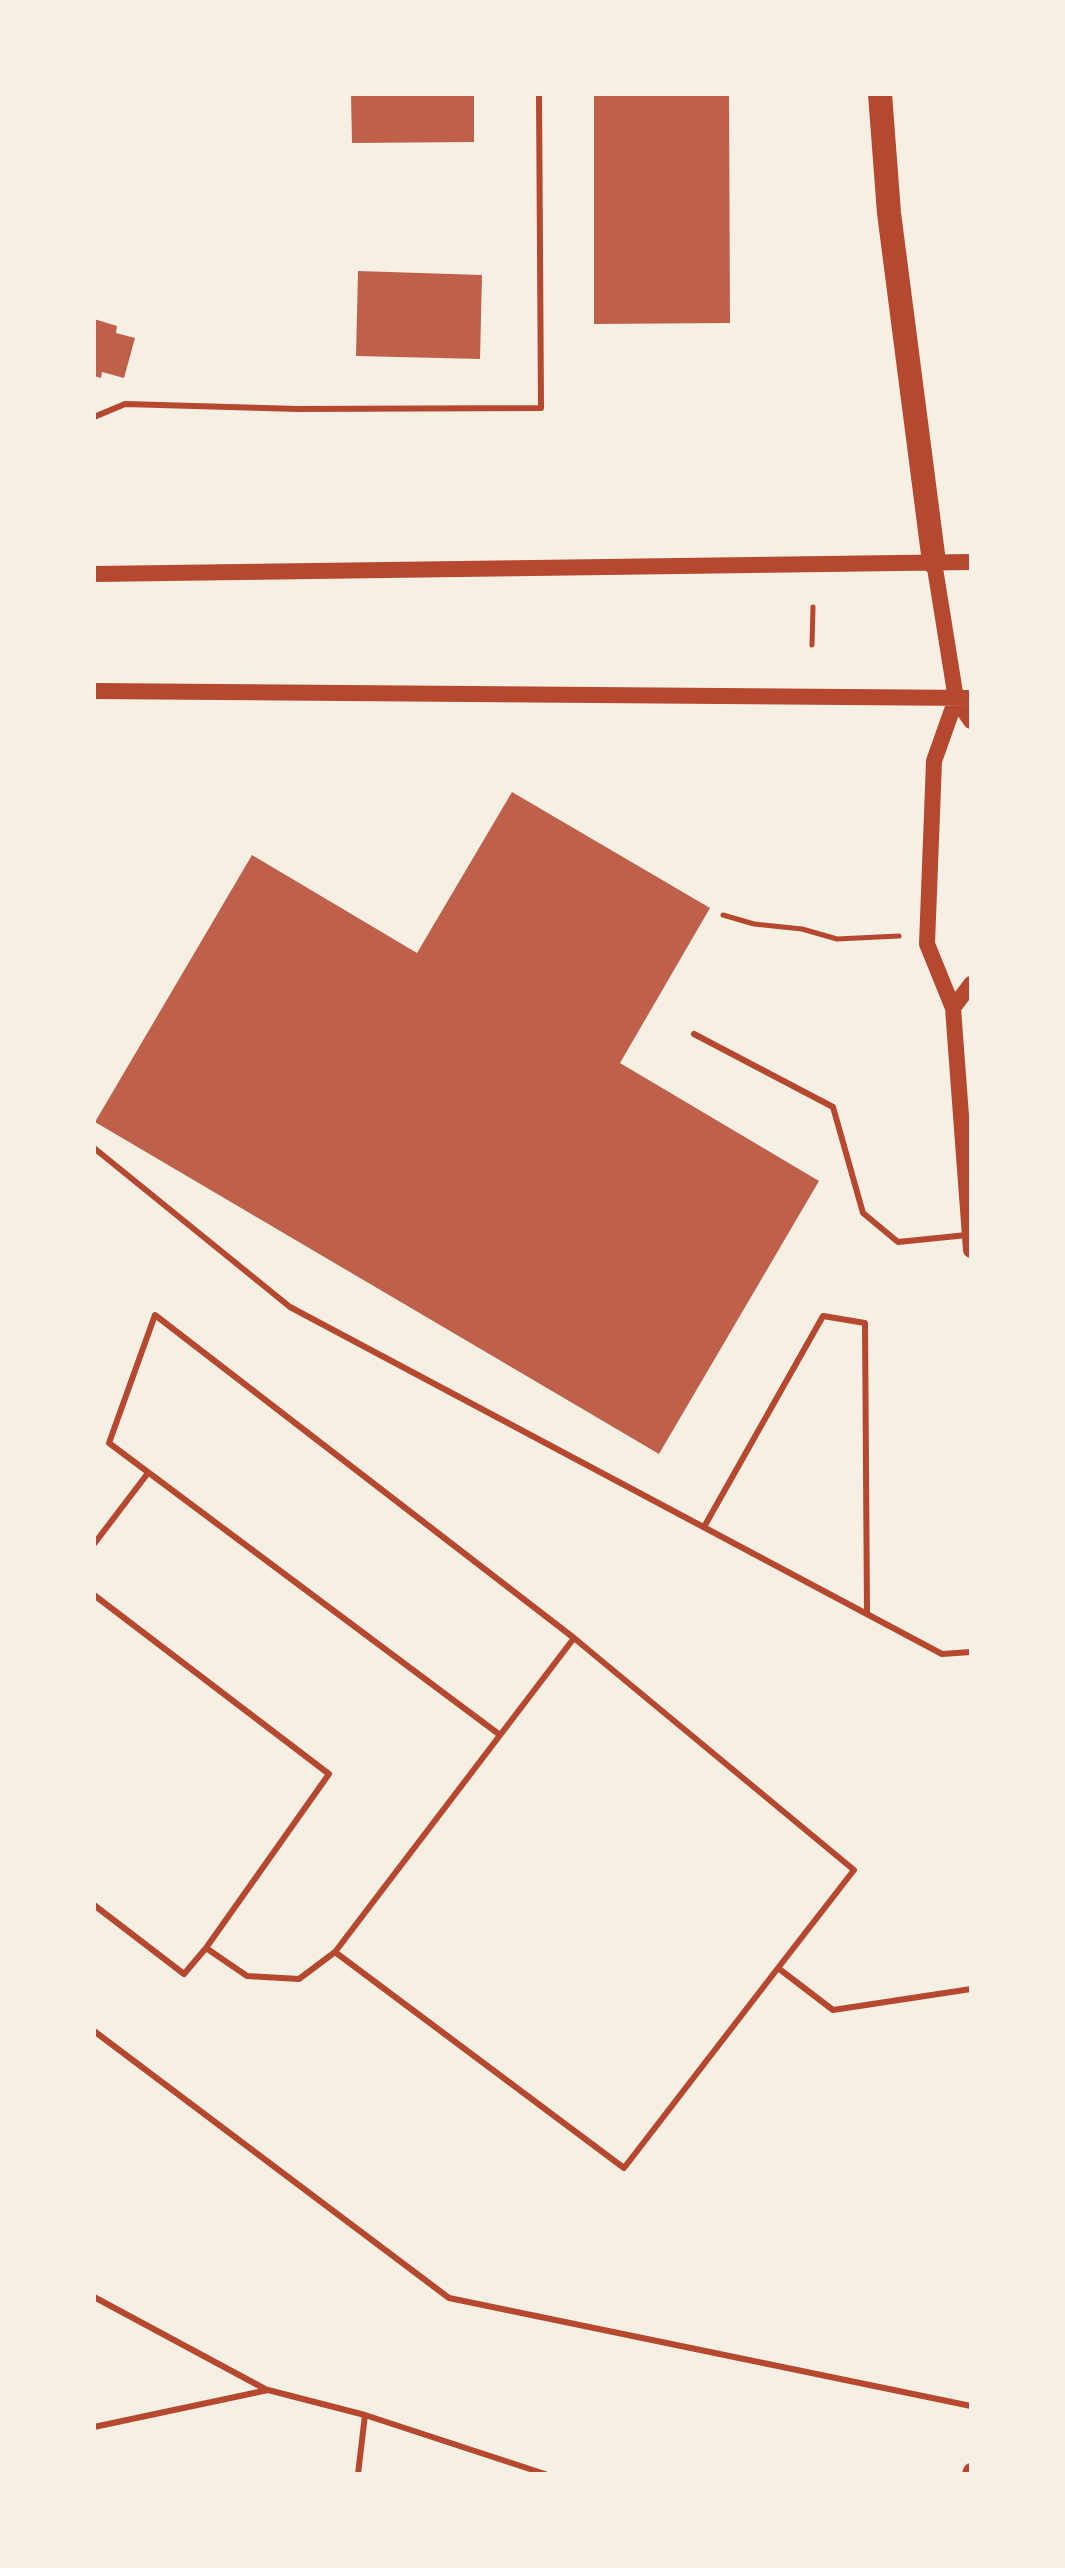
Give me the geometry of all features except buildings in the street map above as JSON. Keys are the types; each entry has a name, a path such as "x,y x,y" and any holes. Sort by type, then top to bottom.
{"highway":[{"path":"880,94 889,213 934,562"}],"main road":[{"path":"934,562 963,699 971,721"},
{"path":"94,574 971,562"},
{"path":"94,691 963,699"},
{"path":"963,699 934,761 927,944 953,1008 971,1239"},
{"path":"953,1008 971,984"}],"lane":[{"path":"94,417 125,404 298,409 541,408 539,94"},
{"path":"694,1034 833,1107 863,1213 898,1242 971,1239"},
{"path":"94,1148 290,1307 942,1654 971,1652"},
{"path":"335,1952 624,2168 854,1870 574,1638 155,1315 109,1443 500,1735"},
{"path":"704,1527 823,1316 865,1323 867,1614"},
{"path":"94,1544 148,1473"},
{"path":"94,1595 329,1774 206,1948 184,1974 94,1905"},
{"path":"206,1948 247,1976 299,1979 335,1952 574,1638"},
{"path":"778,1968 833,2010 971,1989"},
{"path":"94,2031 449,2298 971,2406"},
{"path":"94,2297 268,2390 365,2415 545,2474"},
{"path":"94,2427 268,2390"},
{"path":"358,2474 365,2415"}],"path":[{"path":"812,645 813,607"},
{"path":"723,915 754,924 802,929 837,939 927,935"}]}
